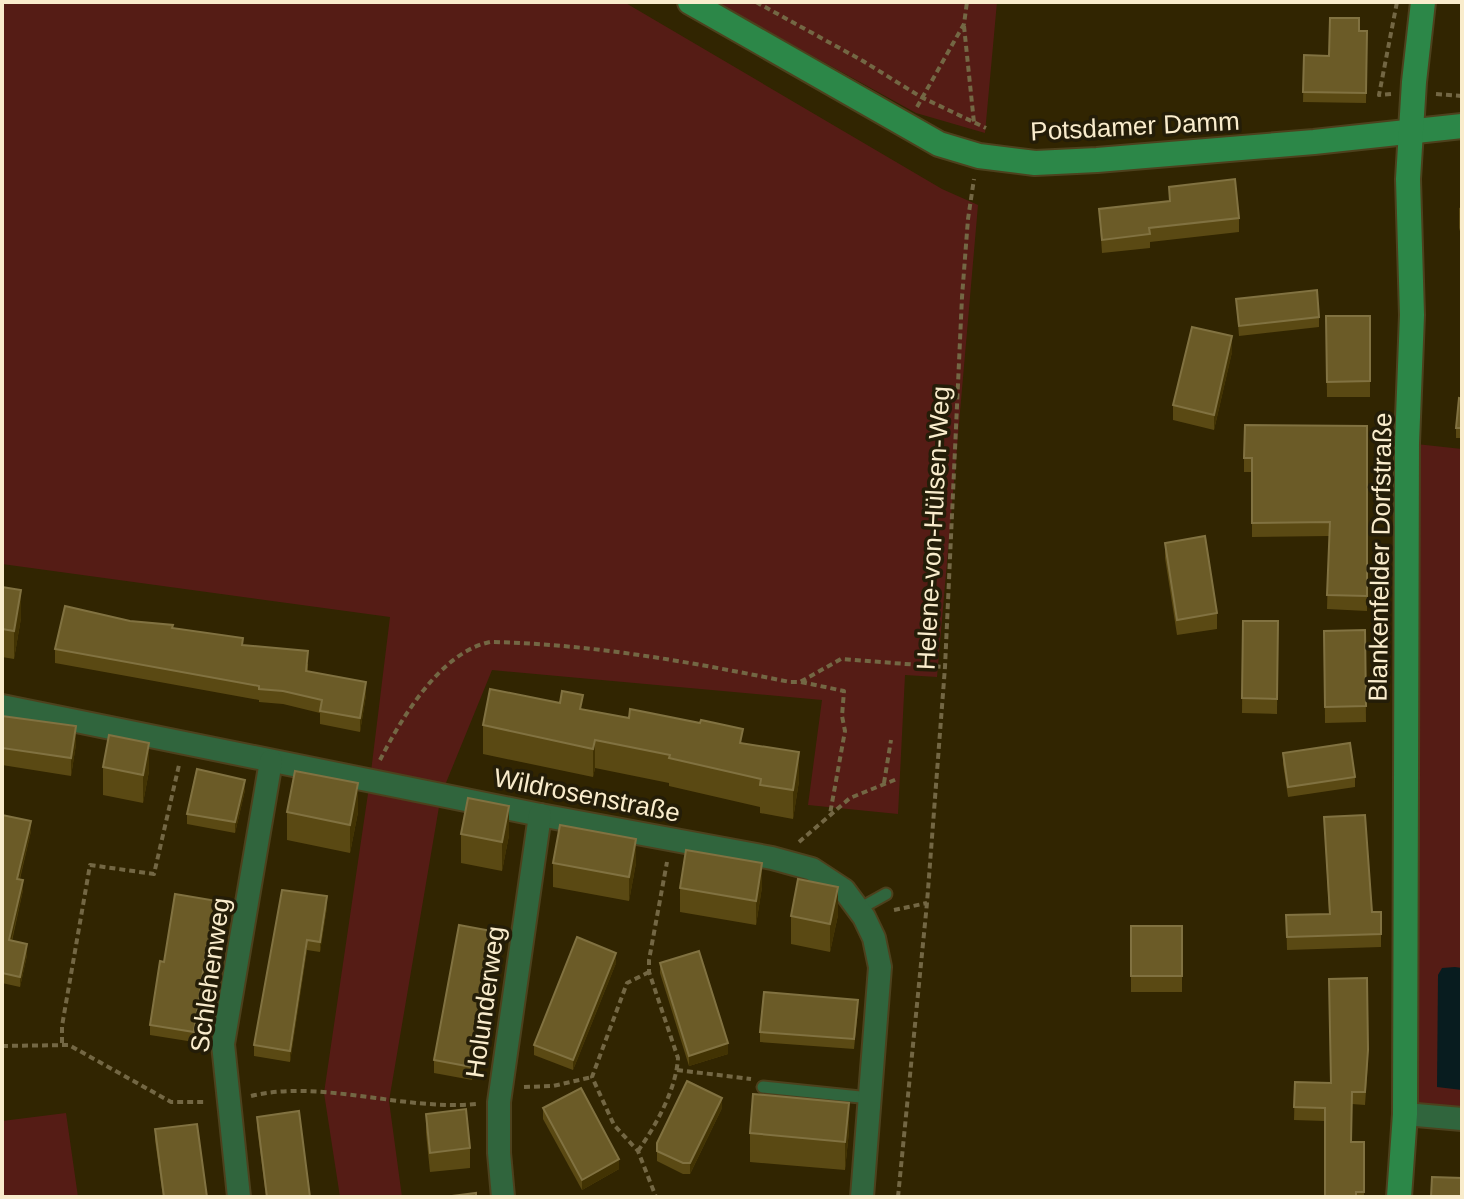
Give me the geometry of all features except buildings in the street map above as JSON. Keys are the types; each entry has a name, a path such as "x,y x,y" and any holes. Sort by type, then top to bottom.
{"main road":[{"name":"Potsdamer Damm","path":"690,2 939,144 979,156 1035,163 1097,160 1462,126"},
{"name":"Blankenfelder Dorfstraße","path":"1399,1197 1405,1114 1407,459 1412,315 1408,179 1423,2"}],"street":[{"name":"Wildrosenstraße","path":"2,706 540,815 780,860 812,869 844,890 859,909 874,938 880,967 862,1197"},
{"name":"Schlehenweg","path":"239,1197 223,1044 271,761"},
{"name":"Holunderweg","path":"503,1197 499,1153 501,1089 540,815"},
{"path":"1405,1114 1462,1119"}],"lane":[{"path":"859,909 886,894"},
{"path":"763,1087 870,1098"}],"path":[{"path":"756,2 921,97 986,128"},
{"path":"967,2 964,24 974,123"},
{"path":"1379,95 1397,2"},
{"path":"909,127 921,97 964,24"},
{"name":"Helene-von-Hülsen-Weg","path":"898,1197 927,903 945,667 962,297 968,219 979,156"},
{"path":"370,780 396,728 457,655 476,645 504,642 591,647 678,659 844,691 842,716 845,731 830,814"},
{"path":"800,682 841,659 945,667"},
{"path":"884,783 891,740"},
{"path":"62,1043 62,1026 90,865 154,874 184,743"},
{"path":"780,860 850,798 897,779"},
{"path":"638,1151 652,1132 677,1070 678,1058 649,972 671,840"},
{"path":"649,972 627,983 592,1077 614,1125 638,1151 656,1197"},
{"path":"677,1070 761,1080 763,1087"},
{"path":"501,1089 553,1086 592,1077"}],"shaded area":[{"path":"2,2 624,2 942,189 978,205 937,677 905,675 898,814 808,805 822,700 492,670 441,795 389,1101 402,1197 340,1197 324,1093 370,780 390,617 2,564"},
{"path":"715,2 997,2 985,133 916,113"},
{"path":"1407,443 1462,449 1462,1119 1405,1114"},
{"path":"66,1113 78,1197 2,1197 2,1121"}],"water":[{"path":"1442,968 1462,968 1462,1090 1437,1087 1438,975"}]}
